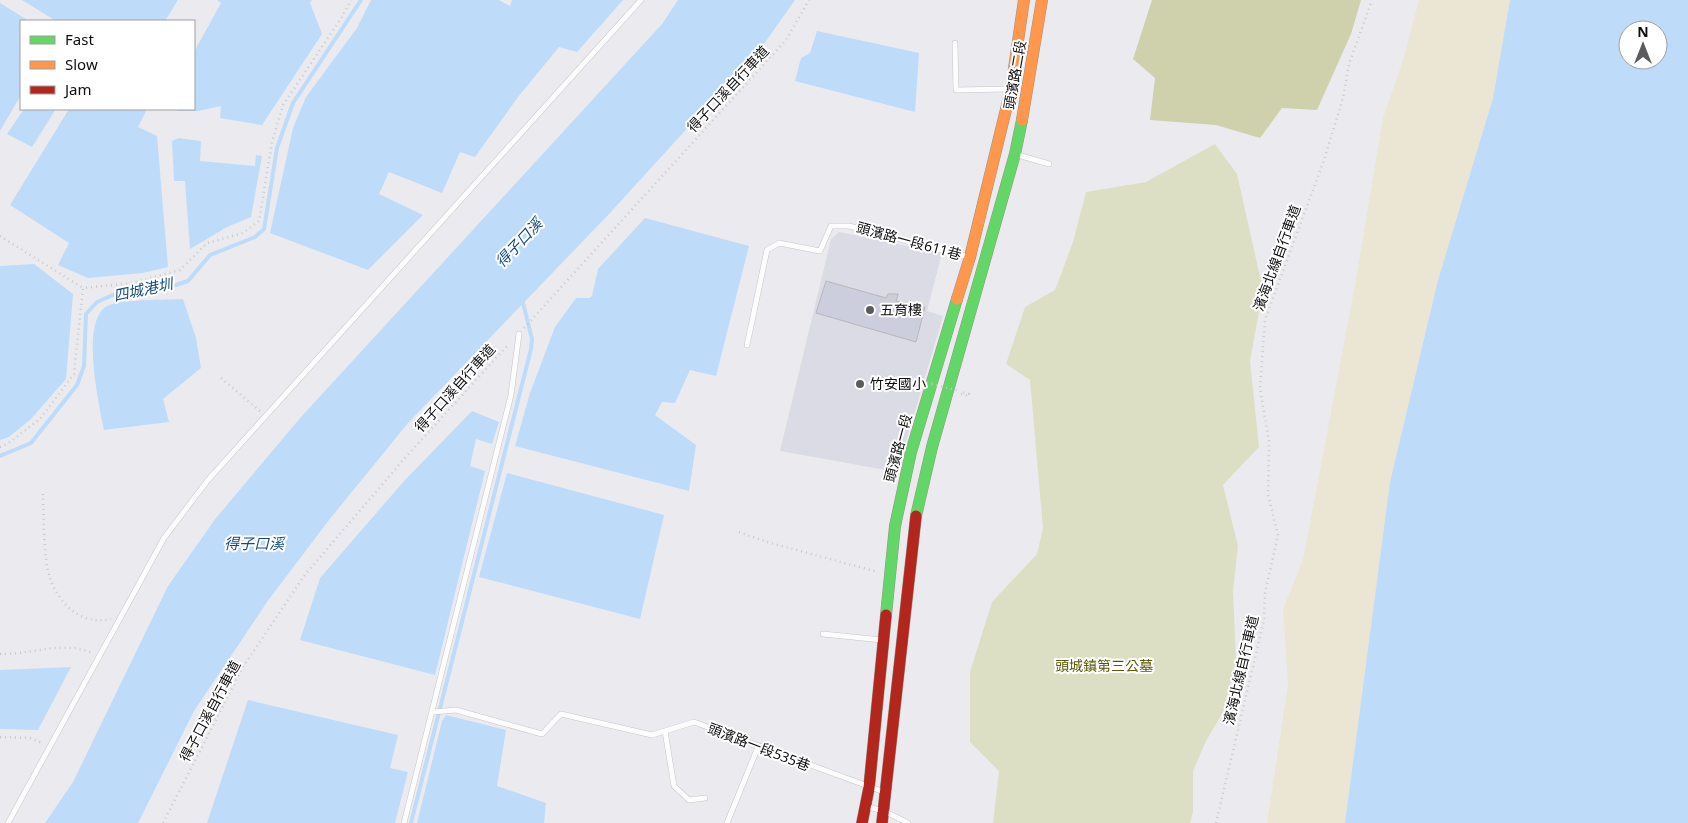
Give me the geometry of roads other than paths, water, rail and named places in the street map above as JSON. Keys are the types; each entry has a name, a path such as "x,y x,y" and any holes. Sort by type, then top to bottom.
{"main road":[{"name":"頭濱路二段","path":"1010,89 1024,0"},
{"name":"頭濱路二段","path":"1015,154 1028,90 1042,0"},
{"name":"頭濱路一段","path":"862,823 869,788 895,526 911,452 970,257 1010,89"},
{"path":"882,823 887,793 916,515 932,447 1015,154"},
{"path":"953,313 970,317"},
{"path":"941,352 957,358"}],"lane":[{"path":"8,823 164,538 208,480 641,0"},
{"path":"956,44 956,90 1010,89"},
{"path":"1015,154 1049,164"},
{"name":"頭濱路一段611巷","path":"747,345 767,250 779,243 820,251 830,226 848,226 986,261"},
{"path":"404,823 511,395 519,334"},
{"path":"823,634 884,640"},
{"name":"頭濱路一段535巷","path":"433,712 456,710 542,734 562,714 652,735 694,722 869,788 887,793"},
{"path":"666,731 674,786 689,800 705,798"},
{"path":"727,823 758,747"},
{"path":"865,806 884,811 908,823"}],"water":[{"path":"22,0 178,0 166,20 54,20"},
{"path":"217,0 312,0 310,3 322,34 262,125 220,118 221,106 198,111 177,110 195,110 195,50 221,3"},
{"path":"371,0 499,0 510,6 512,0 623,0 577,52 559,47 518,97 475,157 460,152 442,193 389,172 379,194 423,215 368,270 270,233 293,128 306,97 357,28"},
{"name":"得子口溪","path":"678,0 795,0 764,44 610,213 408,423 329,520 267,602 194,711 138,823 45,823 73,782 168,586 216,518 301,417 662,24"},
{"path":"1510,0 1688,0 1688,823 1345,823 1390,482 1438,280 1493,98"},
{"path":"0,3 27,20 20,20 20,97 0,131"},
{"path":"817,31 919,53 915,112 795,81 801,58 810,53"},
{"path":"23,110 55,110 32,147 7,134"},
{"path":"68,110 146,110 138,127 157,136 168,267 143,273 88,278 58,265 69,243 10,205"},
{"path":"179,138 201,141 200,161 255,166 256,155 262,156 251,217 227,227 190,249 185,181 174,181 172,141"},
{"path":"645,218 749,246 716,376 690,370 675,403 662,402 655,415 696,445 689,491 515,446 530,393 555,327 576,298 589,298 592,296 598,269"},
{"path":"34,264 73,294 66,379 31,419 9,437 0,440 0,266"},
{"path":"183,299 196,338 201,368 163,399 169,422 104,430 96,384 93,345 94,328 99,315 107,306 113,304 133,301"},
{"path":"472,411 499,422 492,444 476,439 470,466 485,471 435,675 300,640 320,578 405,480"},
{"path":"507,473 664,515 640,619 479,577"},
{"path":"71,667 38,730 0,729 0,670"},
{"path":"248,700 398,735 390,768 408,772 395,823 207,823"},
{"path":"446,715 506,730 497,786 546,803 544,823 417,823 442,721"}],"waterway":[{"name":"四城港圳","path":"0,456 31,443 77,385 84,366 86,314 97,302 115,294 176,285 188,281 210,255 255,237 264,229 277,148 293,103 361,0"},
{"path":"411,823 531,349 532,339 522,299"}],"place":[{"name":"五育樓","path":"870,310"},
{"name":"竹安國小","path":"860,384"}],"park label":[{"name":"頭城鎮第三公墓","path":"1104,666"}]}
